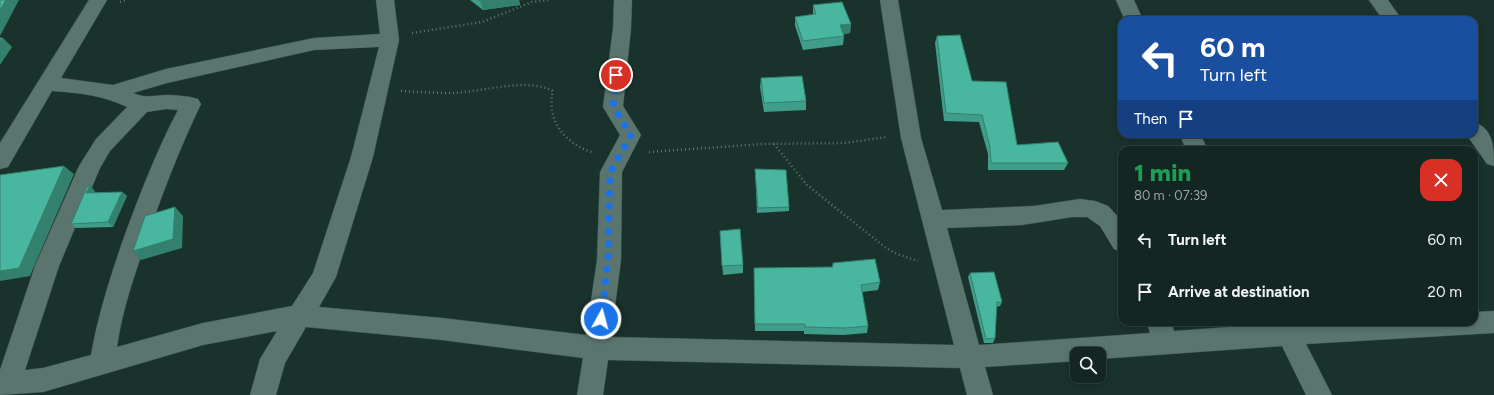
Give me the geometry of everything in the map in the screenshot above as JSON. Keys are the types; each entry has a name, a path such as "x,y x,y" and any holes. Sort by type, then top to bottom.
{"street":[{"path":"0,162 98,0"},
{"path":"263,395 273,358 324,277 362,157 390,38 385,0"},
{"path":"590,395 608,260 610,172 631,135 613,106 622,28 623,0"},
{"path":"889,0 911,138 980,395"},
{"path":"1125,0 1132,16"},
{"path":"1378,0 1390,16"},
{"path":"112,92 166,76 314,44 390,38"},
{"path":"47,84 78,86 112,92 140,105 167,102 191,104 176,134 151,192 118,290 108,326 102,363"},
{"path":"140,105 103,145 90,166 47,266 4,384 43,380 203,334 299,316 442,329 597,348 971,357 1163,332 1362,326"},
{"path":"1478,136 1494,158"},
{"path":"933,220 1036,215 1085,208 1096,211 1105,216 1118,233"},
{"path":"1478,323 1494,322"},
{"path":"1285,328 1319,395"}],"path":[{"path":"390,38 482,22 532,2 550,0"},
{"path":"774,144 807,186 886,248 915,261 945,263"}],"building":[{"path":"0,0 6,0 0,10"},
{"path":"842,2 851,24 840,25 844,36 803,41 795,17 816,14 813,5"},
{"path":"960,35 972,81 1006,82 1017,145 1058,142 1068,163 991,163 990,147 982,115 946,113 937,36"},
{"path":"802,76 806,101 764,103 761,78"},
{"path":"64,166 19,268 0,271 0,175"},
{"path":"755,169 786,170 789,207 758,208"},
{"path":"90,186 86,193 122,192 108,222 71,224 87,187"},
{"path":"175,207 173,239 133,251 145,216"},
{"path":"740,229 743,265 722,266 720,231"},
{"path":"875,259 880,282 861,285 868,326 845,328 805,327 805,324 755,324 754,268 833,267 833,263"},
{"path":"994,272 1002,302 997,302 995,338 986,339 970,273"}],"route":[{"path":"601,319 608,260 610,172 631,135 613,106 616,75"}]}
